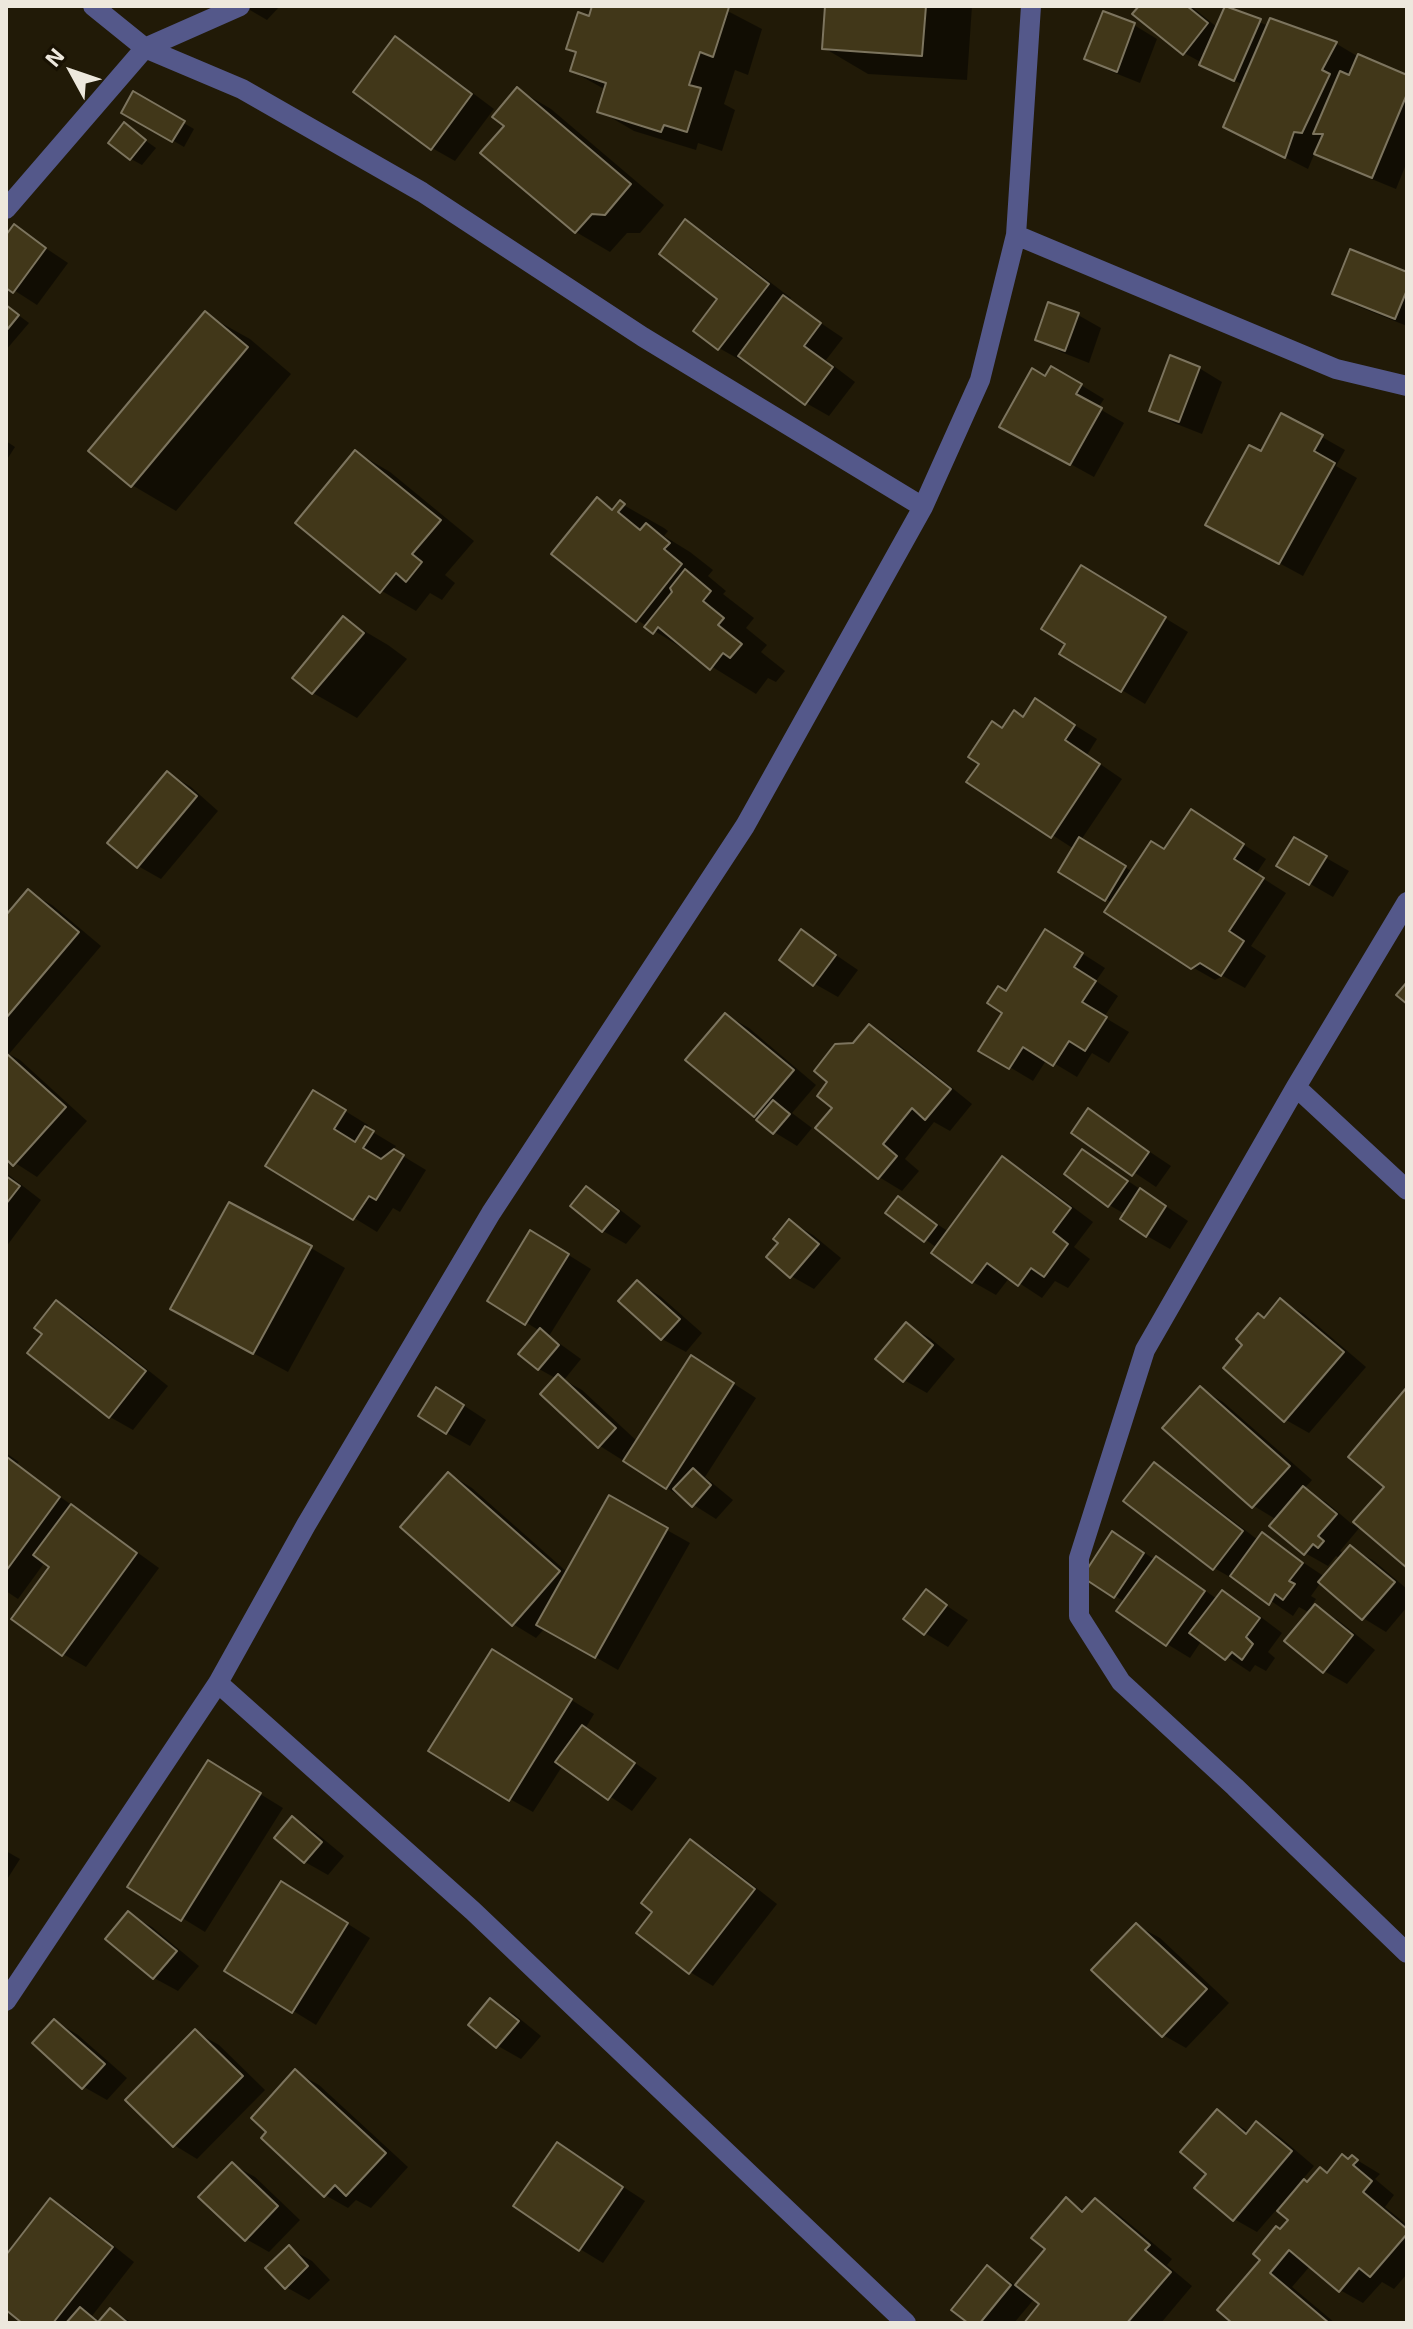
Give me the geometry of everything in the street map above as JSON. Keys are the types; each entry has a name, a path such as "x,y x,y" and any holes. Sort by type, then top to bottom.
{"street":[{"path":"93,6 145,48 242,89 422,192 643,337 923,507"},
{"path":"6,209 145,48 240,6"},
{"path":"6,2001 218,1683 306,1525 491,1213 745,826 923,507 980,380 1016,235 1031,6"},
{"path":"1016,235 1336,369 1407,386"},
{"path":"1407,902 1296,1087 1145,1350 1079,1558 1079,1616 1121,1682 1247,1798 1407,1953"},
{"path":"1296,1087 1407,1190"},
{"path":"218,1683 473,1911 906,2323"}],"building":[{"path":"592,6 729,7 713,57 700,52 689,85 701,88 687,132 664,125 661,132 597,112 606,83 570,71 576,52 566,49 578,12 589,16"},
{"path":"825,6 926,6 922,56 822,49"},
{"path":"1139,6 1187,6 1208,23 1183,55 1132,14"},
{"path":"1225,6 1261,19 1234,81 1199,65"},
{"path":"1103,11 1135,23 1117,72 1084,59"},
{"path":"1270,18 1337,42 1322,70 1330,74 1302,133 1294,132 1285,158 1223,127"},
{"path":"395,36 472,94 431,150 353,92"},
{"path":"1358,54 1407,75 1407,94 1372,178 1314,154 1323,134 1313,134 1340,71 1349,75"},
{"path":"517,87 631,184 605,215 592,214 575,233 480,153 504,126 492,117"},
{"path":"133,91 185,121 172,142 121,113"},
{"path":"124,122 146,140 130,160 108,143"},
{"path":"685,219 769,284 718,350 693,331 717,299 659,254"},
{"path":"14,224 46,248 13,293 6,288 6,235"},
{"path":"1350,249 1407,272 1407,290 1395,319 1332,294"},
{"path":"783,295 821,323 804,346 833,367 805,405 738,356"},
{"path":"1048,302 1079,313 1065,351 1035,340"},
{"path":"6,305 19,315 6,331"},
{"path":"205,311 248,347 131,487 88,451"},
{"path":"1170,355 1200,367 1179,422 1149,411"},
{"path":"1051,366 1082,384 1076,394 1102,408 1070,465 999,427 1032,368 1045,376"},
{"path":"1281,413 1323,435 1314,451 1335,463 1279,564 1205,525 1249,445 1261,451"},
{"path":"355,450 441,520 412,554 422,562 406,582 396,573 380,593 295,523"},
{"path":"597,497 612,510 620,500 625,504 618,512 640,530 646,523 670,543 664,549 682,564 636,622 551,554"},
{"path":"1081,565 1166,617 1121,692 1059,654 1065,644 1041,629"},
{"path":"685,569 711,591 703,601 724,618 718,625 742,644 730,658 723,653 710,670 658,627 653,634 644,627 672,592 670,588"},
{"path":"343,616 364,633 312,694 292,678"},
{"path":"1035,698 1075,725 1065,740 1100,764 1051,838 966,782 979,764 968,757 992,721 1002,728 1014,710 1023,717"},
{"path":"167,771 197,796 137,868 107,843"},
{"path":"1191,809 1244,844 1234,859 1264,878 1229,931 1244,941 1221,976 1200,963 1191,969 1104,912 1151,841 1164,849"},
{"path":"1079,837 1126,866 1105,901 1058,872"},
{"path":"1294,837 1327,856 1309,885 1276,866"},
{"path":"28,889 79,932 6,1018 6,915"},
{"path":"801,929 836,955 813,986 779,960"},
{"path":"1045,929 1083,953 1074,967 1096,981 1082,1002 1107,1017 1085,1051 1069,1041 1053,1066 1023,1047 1009,1069 978,1051 1002,1013 987,1003 998,986 1006,991"},
{"path":"1407,982 1407,1004 1396,995"},
{"path":"725,1013 794,1070 754,1117 685,1060"},
{"path":"869,1024 951,1089 925,1120 912,1108 883,1144 897,1156 878,1179 815,1128 832,1108 817,1096 827,1082 814,1071 835,1044 853,1043"},
{"path":"6,1053 66,1107 13,1166 6,1159"},
{"path":"313,1090 346,1110 334,1129 355,1142 365,1126 374,1131 363,1148 381,1159 394,1149 404,1155 376,1200 369,1196 353,1220 265,1166"},
{"path":"773,1100 790,1114 773,1134 756,1120"},
{"path":"1088,1108 1149,1152 1132,1176 1071,1133"},
{"path":"1082,1149 1128,1181 1108,1207 1064,1174"},
{"path":"1002,1156 1071,1208 1053,1232 1068,1244 1044,1277 1031,1268 1018,1286 987,1263 972,1283 931,1253"},
{"path":"6,1176 20,1186 6,1204"},
{"path":"586,1186 619,1211 602,1232 570,1206"},
{"path":"1140,1188 1166,1206 1146,1237 1120,1219"},
{"path":"898,1196 937,1225 924,1242 885,1213"},
{"path":"229,1202 312,1246 253,1354 170,1309"},
{"path":"789,1219 819,1244 790,1278 766,1257 778,1243 773,1239"},
{"path":"530,1230 569,1254 525,1325 487,1301"},
{"path":"637,1280 680,1319 661,1340 618,1301"},
{"path":"1280,1298 1344,1352 1284,1422 1223,1368 1242,1345 1236,1339 1258,1313 1264,1318"},
{"path":"56,1300 146,1371 109,1418 27,1353 42,1334 34,1328"},
{"path":"906,1322 933,1345 903,1382 875,1359"},
{"path":"540,1328 559,1345 538,1370 518,1354"},
{"path":"691,1355 734,1383 666,1489 623,1461"},
{"path":"558,1374 616,1428 598,1448 540,1394"},
{"path":"1200,1386 1290,1466 1252,1508 1162,1428"},
{"path":"436,1387 464,1405 446,1434 418,1416"},
{"path":"1407,1387 1407,1568 1353,1522 1384,1487 1348,1457"},
{"path":"6,1458 60,1497 6,1571"},
{"path":"1154,1462 1243,1531 1213,1570 1123,1501"},
{"path":"693,1468 711,1485 692,1507 673,1489"},
{"path":"448,1472 560,1571 512,1626 400,1527"},
{"path":"1303,1486 1337,1514 1318,1536 1324,1541 1318,1548 1313,1544 1304,1555 1269,1526"},
{"path":"609,1495 668,1528 595,1658 536,1625"},
{"path":"71,1504 137,1553 62,1656 11,1619 49,1567 33,1555"},
{"path":"1112,1531 1144,1553 1114,1598 1082,1577"},
{"path":"1262,1532 1303,1563 1289,1581 1295,1584 1283,1600 1275,1594 1269,1605 1230,1576"},
{"path":"1350,1545 1395,1582 1362,1620 1318,1582"},
{"path":"1156,1556 1205,1591 1166,1646 1116,1611"},
{"path":"926,1589 947,1605 924,1635 903,1619"},
{"path":"1222,1590 1260,1618 1246,1637 1253,1644 1242,1660 1232,1652 1225,1660 1189,1633"},
{"path":"1315,1604 1353,1635 1323,1673 1284,1641"},
{"path":"492,1649 572,1699 509,1801 428,1751"},
{"path":"582,1725 635,1763 608,1800 555,1762"},
{"path":"208,1760 261,1793 181,1921 127,1887"},
{"path":"292,1816 322,1842 304,1863 274,1838"},
{"path":"690,1839 755,1889 689,1974 636,1933 652,1912 641,1903"},
{"path":"281,1881 348,1923 292,2013 224,1971"},
{"path":"128,1911 177,1951 153,1979 105,1939"},
{"path":"1136,1923 1207,1989 1162,2037 1091,1970"},
{"path":"490,1998 519,2021 496,2048 468,2025"},
{"path":"54,2019 105,2064 82,2089 32,2043"},
{"path":"195,2029 243,2076 173,2147 125,2100"},
{"path":"295,2069 386,2153 346,2196 335,2185 324,2197 261,2138 266,2132 251,2118"},
{"path":"1217,2109 1246,2134 1256,2121 1292,2151 1233,2221 1194,2188 1206,2174 1180,2152"},
{"path":"557,2142 623,2187 579,2251 513,2206"},
{"path":"1342,2154 1348,2159 1352,2155 1358,2160 1353,2165 1372,2181 1363,2192 1407,2229 1407,2234 1370,2277 1359,2268 1339,2292 1289,2250 1270,2273 1329,2323 1232,2323 1217,2310 1260,2260 1253,2254 1276,2226 1280,2229 1288,2220 1277,2211 1304,2179 1307,2182 1320,2167 1327,2173"},
{"path":"232,2162 278,2206 245,2241 198,2197"},
{"path":"1066,2197 1082,2212 1095,2198 1150,2245 1145,2250 1171,2272 1127,2323 1024,2323 1039,2304 1015,2285 1045,2249 1031,2238"},
{"path":"50,2198 113,2247 53,2323 22,2323 6,2310 6,2255"},
{"path":"289,2245 308,2266 285,2289 265,2268"},
{"path":"987,2265 1011,2285 980,2323 968,2323 951,2310"},
{"path":"80,2307 98,2322 110,2308 128,2323 66,2323"}]}
